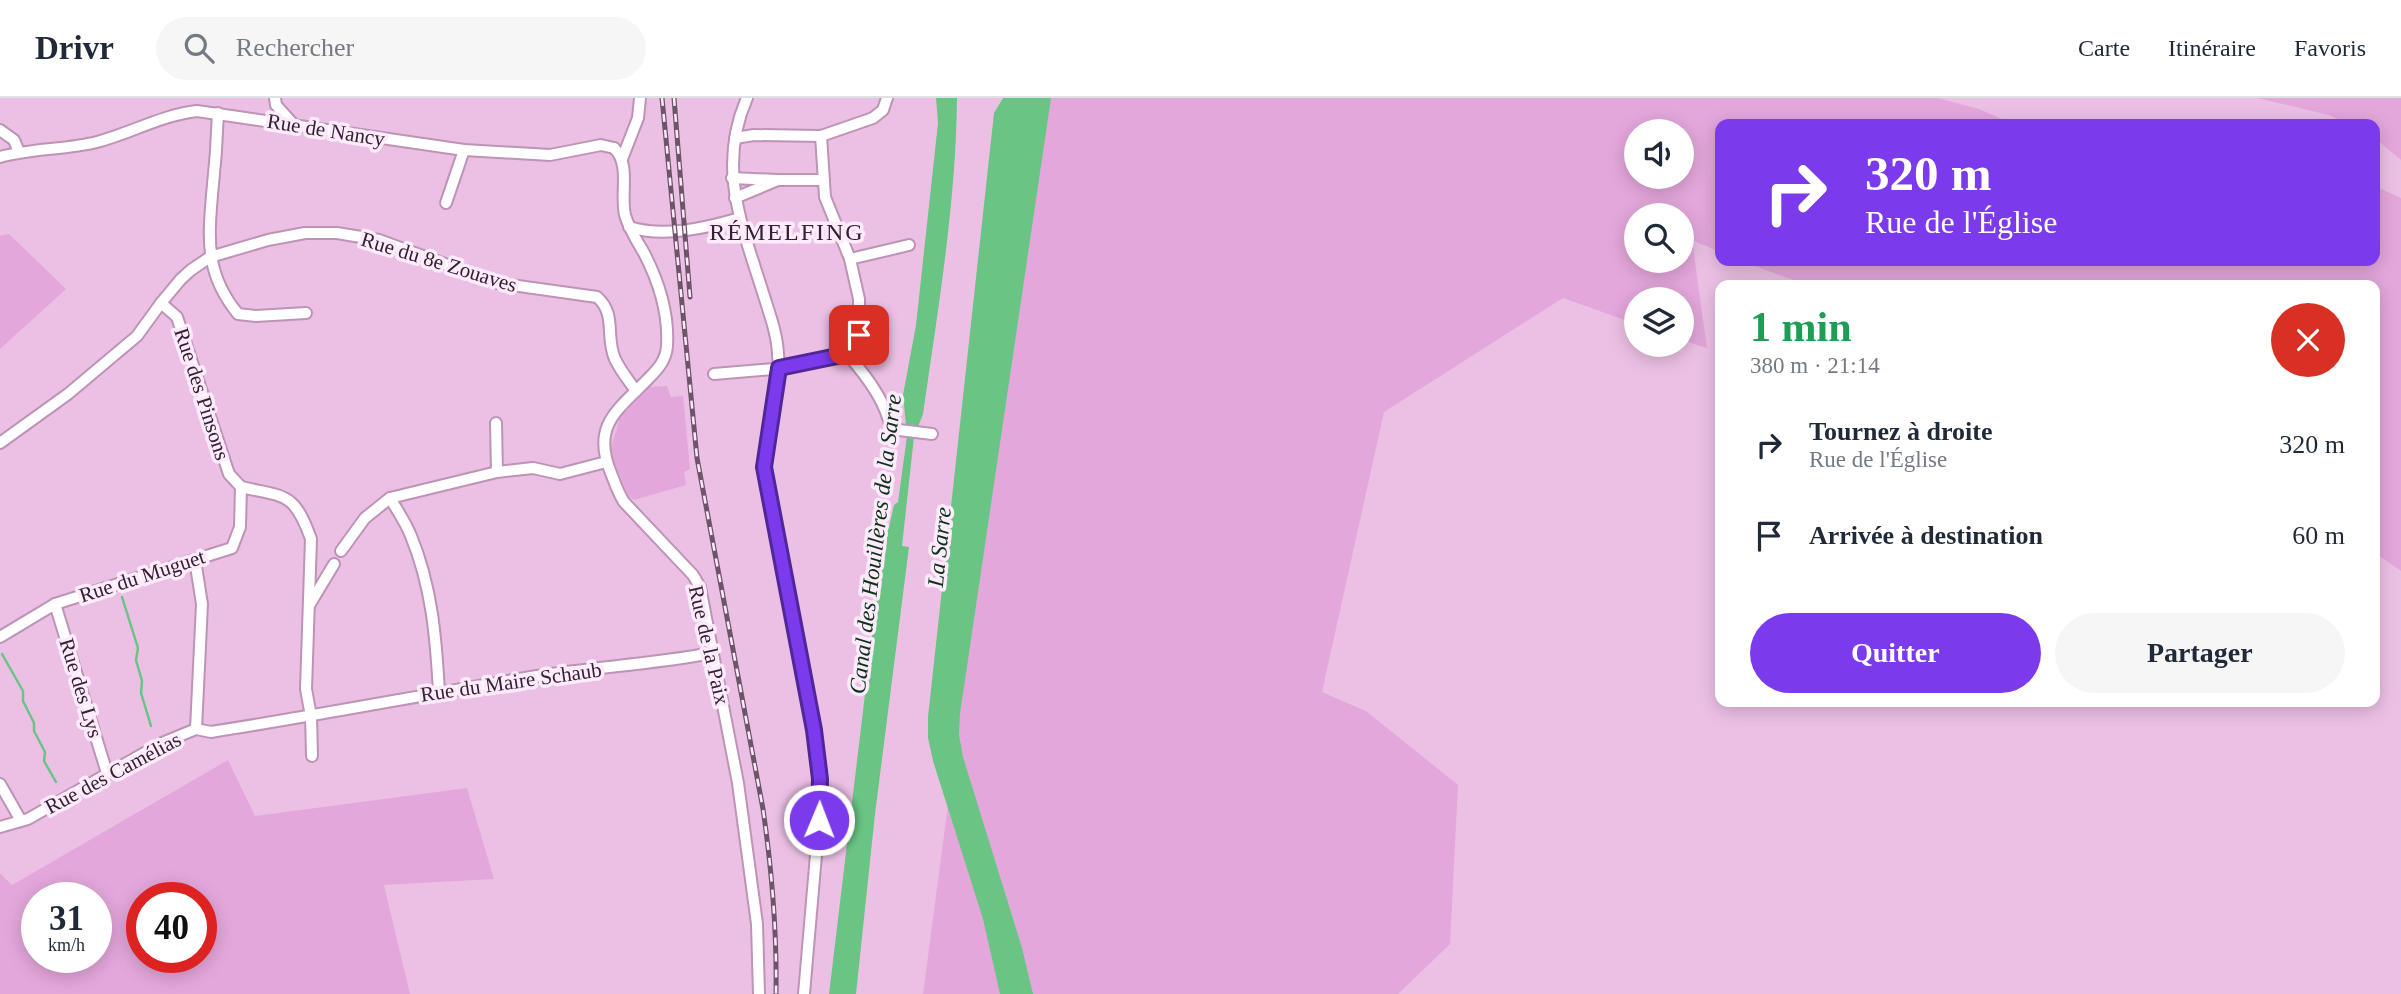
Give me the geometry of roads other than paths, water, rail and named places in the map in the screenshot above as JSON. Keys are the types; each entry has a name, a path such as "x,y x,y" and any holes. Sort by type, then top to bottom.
{"street":[{"path":"275,98 276,106 294,125"},
{"path":"622,159 634,128 640,98"},
{"path":"747,98 735,138 732,178 740,218 775,334 779,368 778,390 765,455 765,476 810,707 820,779 804,994"},
{"path":"735,138 754,135 821,136 873,118 883,110 887,98"},
{"name":"Rue de Nancy","path":"0,158 19,152 96,142 183,113 197,111 464,150 550,155 601,145 614,148"},
{"path":"218,113 219,134 208,231 226,300 238,314 256,316 306,313"},
{"path":"219,134 232,115"},
{"path":"622,159 614,148 634,128"},
{"path":"0,130 14,141 19,152"},
{"path":"714,374 779,368 847,354 859,335 859,299 850,259 825,197 821,136"},
{"path":"446,204 464,150"},
{"name":"Rue de la Paix","path":"622,159 623,201 629,226 655,275 662,295 667,348 661,363 620,408 605,432 603,443 606,462 624,502 697,580 738,783 751,875 759,958 759,994"},
{"path":"732,178 824,180"},
{"path":"735,198 778,180"},
{"path":"629,226 658,231 706,227 740,218"},
{"path":"638,243 658,231"},
{"name":"Rue du 8e Zouaves","path":"0,443 68,394 137,336 181,279 213,256 268,240 306,233 337,233 379,240 497,284 597,298 605,304 609,316 613,357 636,391"},
{"path":"850,259 909,245"},
{"name":"Rue des Pinsons","path":"161,303 177,317 229,474 241,487"},
{"path":"847,354 873,388 895,429 928,434"},
{"path":"496,423 497,472"},
{"path":"341,551 365,518 390,498 497,472 533,468 560,474 606,462"},
{"path":"241,487 287,497 303,516 311,539 306,689 311,716 312,756"},
{"name":"Rue du Muguet","path":"0,637 55,604 232,548 240,527 241,487"},
{"path":"390,498 411,535 429,590 436,630 439,692"},
{"path":"195,560 202,604 196,729"},
{"path":"310,606 334,564"},
{"name":"Rue des Lys","path":"55,604 107,773"},
{"name":"Rue du Maire Schaub","path":"311,716 566,672 658,663 712,653"},
{"name":"Rue des Camélias","path":"0,827 20,819 28,819 163,743 196,729 211,732 311,716"},
{"path":"0,784 20,819"}],"waterway":[{"path":"122,597 138,648 136,660 142,681 141,693 151,726"},
{"path":"2,654 23,691 23,701 45,752 44,761 56,782"}],"railway":[{"path":"662,98 697,458 763,809 773,902 776,994"},
{"path":"674,98 690,297"}],"district":[{"name":"RÉMELFING","path":"787,232"}],"water label":[{"name":"Canal des Houillères de la Sarre","path":"875,544"},
{"name":"La Sarre","path":"939,547"}]}
